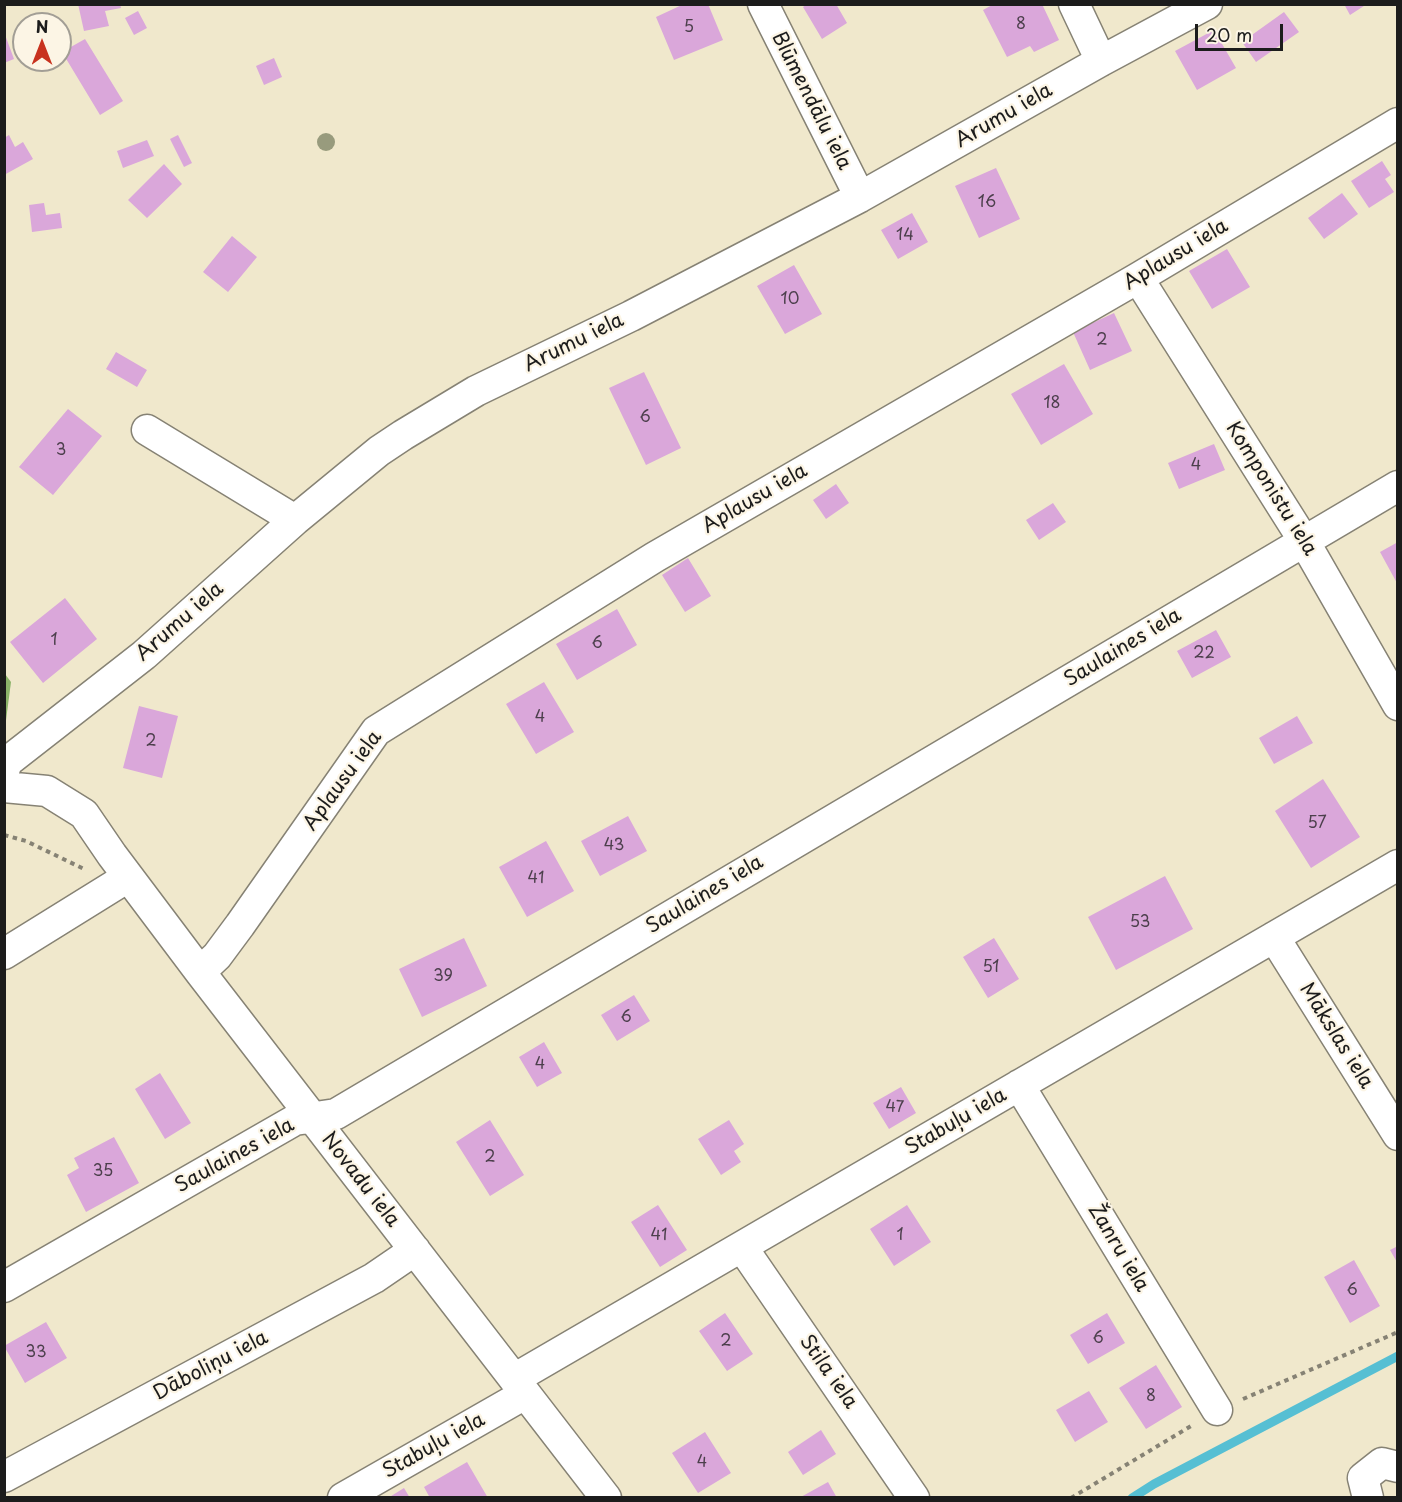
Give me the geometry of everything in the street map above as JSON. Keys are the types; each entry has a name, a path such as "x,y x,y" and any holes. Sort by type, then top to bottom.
{"street":[{"name":"Blūmendālu iela","path":"763,4 860,197"},
{"path":"1074,4 1101,61"},
{"name":"Arumu iela","path":"4,771 7,762 144,655 295,520 379,452 476,391 631,316 860,197 1207,4"},
{"name":"Aplausu iela","path":"200,972 217,956 240,925 376,731 655,557 1138,278 1398,123"},
{"name":"Komponistu iela","path":"1138,278 1304,541 1398,705"},
{"path":"147,430 295,520"},
{"name":"Saulaines iela","path":"4,1287 295,1120 336,1114 1398,486"},
{"name":"Novadu iela","path":"4,787 47,791 84,814 200,972 606,1497"},
{"name":"Stabuļu iela","path":"343,1497 742,1247 1398,865"},
{"path":"4,954 129,877"},
{"name":"Mākslas iela","path":"1274,937 1398,1135"},
{"name":"Žanru iela","path":"1019,1085 1217,1410"},
{"name":"Stila iela","path":"742,1247 914,1497"},
{"name":"Dāboliņu iela","path":"4,1477 374,1278 415,1250"},
{"path":"1368,1497 1363,1478 1382,1463 1398,1467"}],"green space":[{"path":"5,674 11,682 5,728"}],"building":[{"path":"78,4 120,4 121,8 105,11 109,26 84,31"},
{"path":"684,4 708,4 723,40 674,60 656,17"},
{"path":"807,4 836,4 847,23 822,39 803,7"},
{"path":"994,4 1042,4 1059,40 1034,52 1030,46 1007,57 983,10"},
{"path":"1344,4 1367,4 1350,15"},
{"path":"138,11 147,28 134,35 125,18"},
{"path":"1284,12 1299,32 1256,62 1242,42"},
{"path":"1214,30 1236,68 1197,90 1175,51"},
{"path":"4,32 12,60 4,63"},
{"path":"85,39 123,101 100,115 72,69 72,46"},
{"path":"274,58 282,77 264,85 256,66"},
{"path":"9,135 15,147 23,142 33,159 4,175 4,138"},
{"path":"178,135 192,163 184,167 170,139"},
{"path":"147,140 154,156 123,168 117,151"},
{"path":"1382,161 1391,175 1385,179 1394,192 1369,208 1351,181"},
{"path":"164,164 182,184 147,218 128,200"},
{"path":"996,168 1020,219 979,238 955,186"},
{"path":"1342,193 1358,214 1324,239 1308,218"},
{"path":"44,203 46,215 60,213 62,228 32,232 29,205"},
{"path":"912,213 928,242 898,259 881,230"},
{"path":"232,236 257,257 228,292 203,272"},
{"path":"1227,249 1250,287 1212,309 1189,271"},
{"path":"794,265 822,314 785,334 757,286"},
{"path":"1114,313 1132,351 1090,370 1073,332"},
{"path":"116,352 147,370 137,387 106,369"},
{"path":"1064,364 1093,414 1041,445 1011,394"},
{"path":"644,372 681,448 646,465 609,388"},
{"path":"68,409 102,436 53,495 19,467"},
{"path":"1214,444 1225,470 1179,489 1168,463"},
{"path":"836,484 849,503 826,519 813,500"},
{"path":"1053,503 1066,522 1039,540 1026,520"},
{"path":"1398,542 1398,585 1380,552"},
{"path":"688,558 711,596 685,612 662,575"},
{"path":"65,598 97,639 43,683 10,642"},
{"path":"617,609 637,645 577,680 556,644"},
{"path":"1216,630 1231,657 1192,678 1177,651"},
{"path":"544,682 574,732 536,754 506,704"},
{"path":"139,706 178,716 162,778 123,768"},
{"path":"1297,716 1313,743 1274,764 1259,738"},
{"path":"1323,779 1360,837 1311,868 1275,811"},
{"path":"628,816 647,851 600,876 581,841"},
{"path":"546,841 574,891 527,917 499,867"},
{"path":"1165,876 1193,929 1116,970 1088,917"},
{"path":"464,938 487,986 422,1017 399,969"},
{"path":"994,938 1019,979 988,998 963,957"},
{"path":"634,995 650,1021 617,1041 601,1015"},
{"path":"544,1042 562,1073 537,1087 519,1057"},
{"path":"160,1073 191,1123 165,1139 135,1089"},
{"path":"901,1087 916,1113 889,1129 873,1103"},
{"path":"490,1120 524,1175 490,1196 456,1142"},
{"path":"729,1120 744,1144 734,1151 741,1162 721,1175 698,1139"},
{"path":"114,1137 139,1183 86,1212 67,1175 79,1168 74,1158"},
{"path":"658,1205 687,1250 660,1267 631,1222"},
{"path":"907,1205 931,1242 894,1266 870,1229"},
{"path":"1398,1246 1398,1264 1390,1250"},
{"path":"1354,1260 1380,1306 1350,1323 1324,1277"},
{"path":"725,1313 753,1354 727,1371 699,1331"},
{"path":"1107,1313 1125,1343 1088,1364 1070,1335"},
{"path":"46,1322 67,1358 25,1383 4,1346"},
{"path":"1156,1365 1182,1407 1146,1429 1119,1388"},
{"path":"1089,1391 1108,1422 1075,1442 1056,1410"},
{"path":"821,1430 836,1454 803,1475 788,1452"},
{"path":"705,1432 731,1473 698,1493 672,1453"},
{"path":"467,1462 488,1498 430,1498 424,1487"},
{"path":"828,1482 837,1498 799,1498"},
{"path":"404,1488 410,1498 388,1498"}],"waterway":[{"path":"1132,1498 1154,1484 1398,1356"}]}
